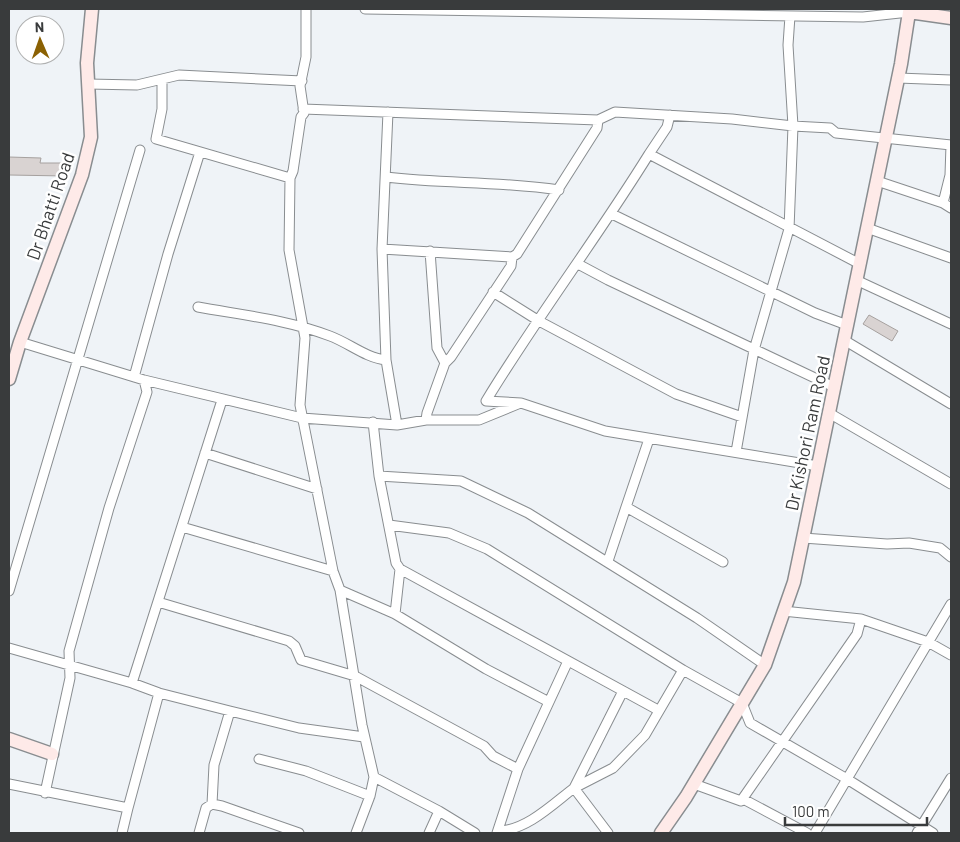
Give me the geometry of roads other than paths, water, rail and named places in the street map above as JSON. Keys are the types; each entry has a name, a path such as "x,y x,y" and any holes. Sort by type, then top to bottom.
{"street":[{"name":"Dr Bhatti Road","path":"9,379 20,342 82,174 91,137 87,63 92,9"},
{"path":"306,9 306,57 302,81 303,109 290,178 289,250 305,338 300,405 302,418 333,571 340,590 364,737 374,777 370,796 356,833"},
{"path":"365,9 863,17 909,10 951,18"},
{"name":"Dr Kishori Ram Road","path":"661,833 694,784 765,665 794,582 898,78 909,10"},
{"path":"736,452 754,350 790,229 793,126 788,45 790,16"},
{"path":"88,84 137,85 179,76 302,81"},
{"path":"898,78 951,80"},
{"path":"162,79 162,109 156,139 290,178"},
{"path":"303,109 598,120 615,112 732,118 793,126 830,128 836,133 951,145 950,174 943,203"},
{"path":"388,112 382,249 386,360 397,425"},
{"path":"670,115 667,127 612,214 486,401 520,403 606,431 708,450 736,452 818,466"},
{"path":"382,249 512,256 517,254 597,128 598,120"},
{"path":"9,590 42,485 76,361 140,150"},
{"path":"134,377 168,254 200,152"},
{"path":"649,154 860,264"},
{"path":"386,177 421,181 518,184 559,190"},
{"path":"877,181 943,203 951,208"},
{"path":"612,214 815,313 847,325"},
{"path":"867,228 951,258"},
{"path":"430,251 437,348 445,363"},
{"path":"426,420 427,412 445,363 451,357 511,266 512,256"},
{"path":"578,264 834,387"},
{"path":"856,280 951,324"},
{"path":"493,292 539,321 676,394 742,417"},
{"path":"198,307 302,328 330,336 378,359 386,360"},
{"path":"844,340 951,404"},
{"path":"20,342 76,361 144,380 302,418 397,425 426,420 479,420 520,403"},
{"path":"45,793 70,678 68,651 109,508 147,392 144,380"},
{"path":"132,683 222,400"},
{"path":"829,413 951,484"},
{"path":"373,422 379,476 396,563 400,569 658,710"},
{"path":"608,561 649,439"},
{"path":"206,453 317,489"},
{"path":"379,476 461,481 528,513 697,618 765,665"},
{"path":"626,507 723,562"},
{"path":"390,525 449,533 487,549 683,670 742,703 750,722 847,779 920,829 932,833"},
{"path":"182,527 333,571"},
{"path":"803,538 887,544 909,543 940,548 951,557"},
{"path":"395,614 400,569"},
{"path":"340,590 395,614 486,670 549,702"},
{"path":"158,602 289,641 295,646 301,660 355,676 484,746 493,756 518,769"},
{"path":"815,833 951,604"},
{"path":"784,611 861,619 928,642 951,655"},
{"path":"741,801 857,634 861,619"},
{"path":"9,648 132,683 159,693 230,711 299,728 364,737"},
{"path":"568,661 518,769 498,832 526,822 574,788 613,768 645,735 683,670"},
{"path":"574,788 623,691"},
{"path":"122,833 159,693"},
{"path":"212,804 214,765 230,711"},
{"path":"9,738 52,754"},
{"path":"259,759 306,771 370,796"},
{"path":"374,777 439,811 475,833"},
{"path":"920,829 951,778"},
{"path":"9,784 45,793 128,808"},
{"path":"694,784 741,801 745,800 807,833"},
{"path":"574,788 608,833"},
{"path":"199,833 206,808 212,804 222,806 278,830 299,833"},
{"path":"429,833 439,811"}]}
